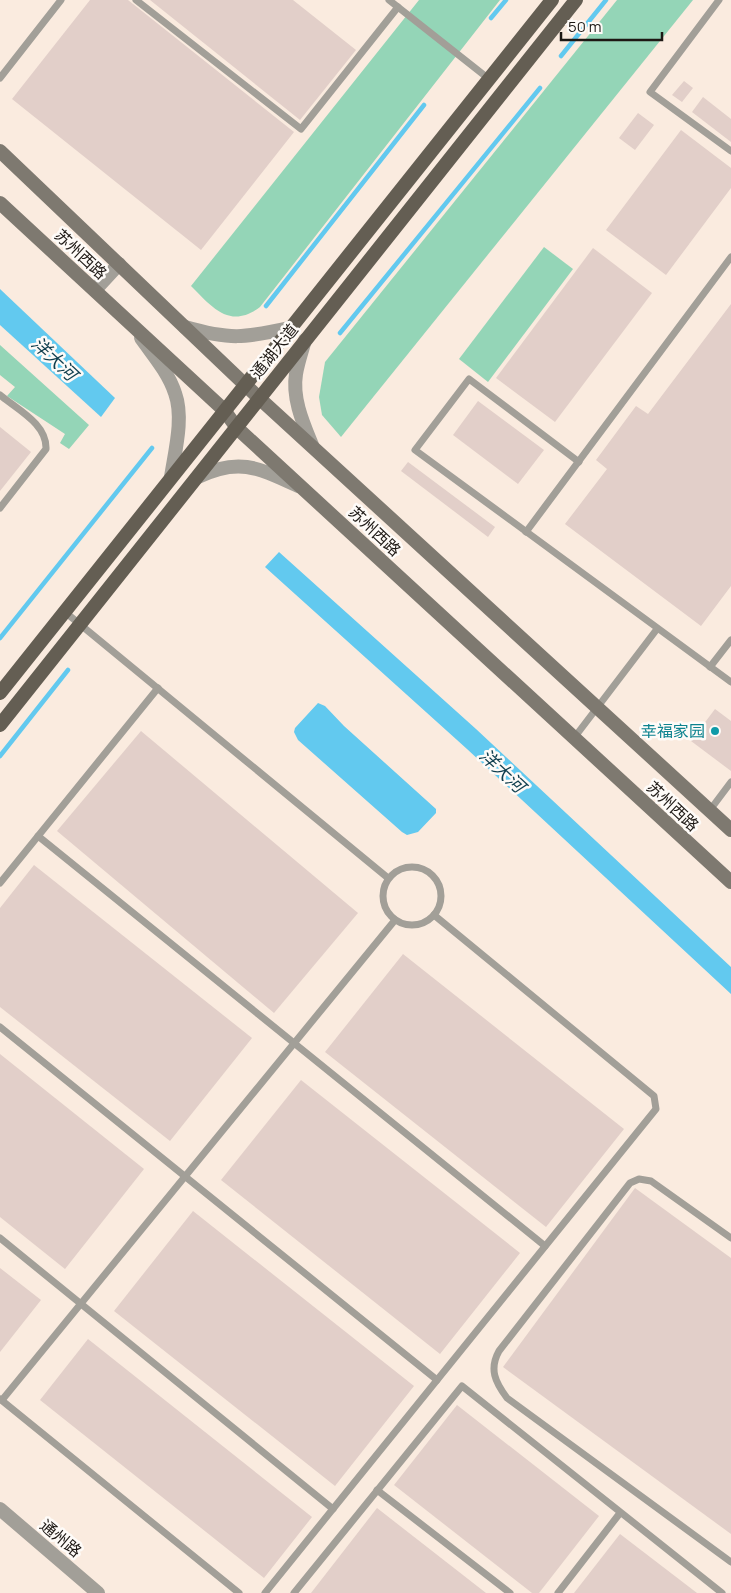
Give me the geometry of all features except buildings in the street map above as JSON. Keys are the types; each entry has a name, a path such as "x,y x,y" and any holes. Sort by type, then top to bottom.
{"main road":[{"name":"通湖大道","path":"0,693 552,0"},
{"name":"通湖大道","path":"0,725 576,0"},
{"name":"苏州西路","path":"0,151 259,398 731,830"},
{"name":"苏州西路","path":"0,203 224,410 236,428 731,882"}],"street":[{"path":"95,290 119,264"},
{"path":"130,323 166,373 176,394 178,430 172,477"},
{"path":"185,327 234,338 289,328"},
{"path":"305,340 296,375 296,390 301,417 312,445"},
{"path":"198,477 217,468 246,467 265,471 302,488"},
{"name":"通州路","path":"0,1509 98,1593"}],"lane":[{"path":"0,78 61,0"},
{"path":"136,0 301,129 398,7"},
{"path":"389,0 488,79"},
{"path":"719,0 650,92 731,151"},
{"path":"526,532 731,257"},
{"path":"578,462 469,379 415,450 731,682"},
{"path":"0,396 38,425 46,440 46,449 0,508"},
{"path":"65,612 388,878"},
{"path":"574,738 657,629"},
{"path":"710,667 731,640"},
{"path":"0,884 158,688"},
{"path":"710,810 731,782"},
{"path":"38,836 545,1246"},
{"path":"405,867 424,869 433,874 442,892 441,902 434,915 423,923 413,925 395,920 384,905 382,895 388,878 405,867"},
{"path":"264,1593 656,1109 654,1096 434,915"},
{"path":"239,1593 1,1400 395,920"},
{"path":"0,1027 437,1380"},
{"path":"731,1238 651,1181 639,1180 630,1183 499,1351 493,1363 495,1382 507,1398 731,1562"},
{"path":"0,1238 332,1509"},
{"path":"294,1593 462,1386 722,1593"},
{"path":"377,1490 510,1593"},
{"path":"558,1593 620,1513"}],"green space":[{"path":"419,0 500,0 260,307 249,314 240,316 231,316 214,308 191,286"},
{"path":"617,0 693,0 341,437 322,415 319,397 325,362"},
{"path":"544,247 573,269 488,382 459,359"},
{"path":"0,345 89,425 69,449 60,443 65,434 7,396 15,387 0,375"}],"water":[{"name":"洋大河","path":"0,289 115,398 101,417 0,325"},
{"name":"洋大河","path":"279,552 476,729 731,967 731,994 467,749 265,567"},
{"path":"318,703 325,706 344,726 436,809 436,813 418,832 407,835 402,832 298,740 294,732 295,728"}],"waterway":[{"path":"491,18 506,0"},
{"path":"561,56 606,0"},
{"path":"340,333 540,88"},
{"path":"266,306 424,105"},
{"path":"0,638 152,448"},
{"path":"0,756 68,670"}],"place":[{"name":"幸福家园","path":"715,731"}]}
